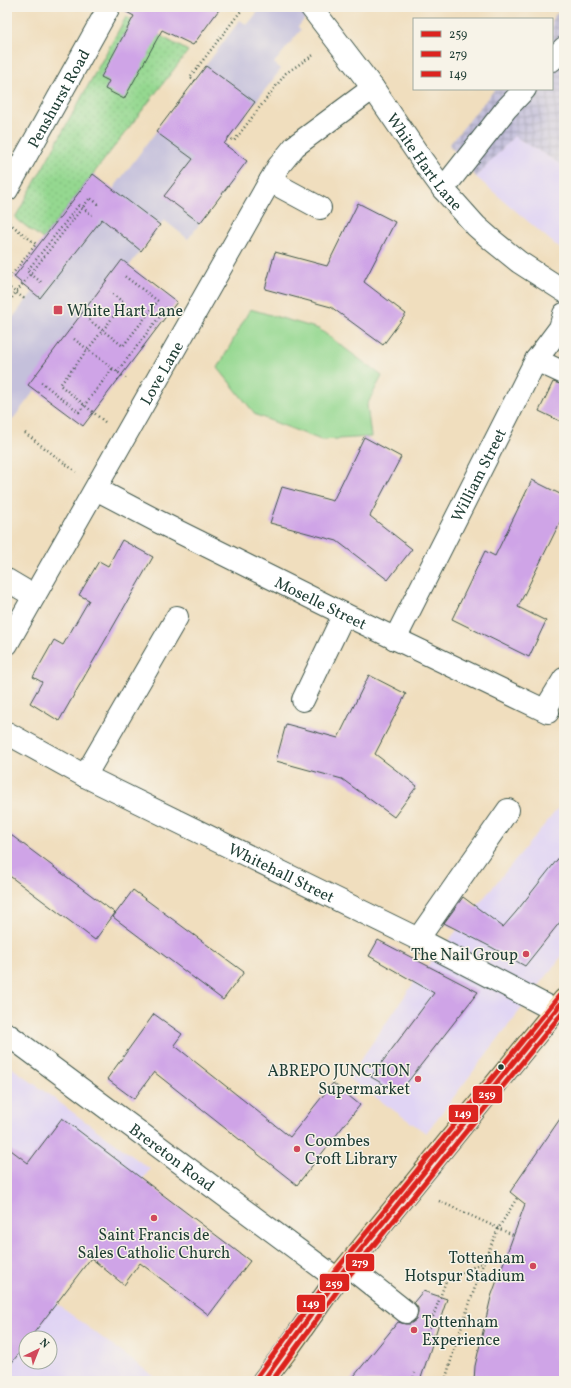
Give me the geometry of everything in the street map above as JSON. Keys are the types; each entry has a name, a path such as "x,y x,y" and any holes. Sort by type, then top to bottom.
{"main road":[{"path":"263,1381 343,1273 560,1006"}],"street":[{"name":"Penshurst Road","path":"7,190 109,7"},
{"name":"White Hart Lane","path":"311,7 373,88 443,189 476,226 493,241 519,262 564,291"},
{"path":"553,59 564,48"},
{"name":"Love Lane","path":"7,644 278,167 296,146 373,88"},
{"path":"443,189 506,108 524,90"},
{"path":"270,182 320,208"},
{"name":"William Street","path":"396,639 536,360 560,328 564,314"},
{"path":"536,360 564,373"},
{"name":"Moselle Street","path":"96,488 159,522 344,614 547,711 564,679"},
{"path":"7,580 34,596"},
{"path":"303,700 344,614"},
{"path":"85,776 177,616"},
{"name":"Whitehall Street","path":"7,733 85,776 418,939 560,1006"},
{"path":"418,939 508,810"},
{"name":"Brereton Road","path":"7,1034 343,1273 406,1312"}],"path":[{"path":"195,81 190,77 244,7"},
{"path":"228,137 234,141 282,78 320,51"},
{"path":"7,304 90,198 100,205"},
{"path":"41,282 27,271 79,205 92,215"},
{"path":"7,281 36,244 9,223"},
{"path":"89,320 123,346 158,301 123,275"},
{"path":"7,286 26,300"},
{"path":"110,292 124,303 60,385 124,437"},
{"path":"117,372 168,305"},
{"path":"74,339 148,395"},
{"path":"41,382 79,412 113,368"},
{"path":"25,433 96,488"},
{"path":"450,1381 445,1381 456,1343 484,1261 498,1229 518,1198"},
{"path":"439,1201 513,1235"},
{"path":"456,1343 427,1333 446,1281 484,1261"},
{"path":"412,1381 415,1373"}],"shaded area":[{"path":"262,7 314,7 298,27 301,30 274,63 281,69 224,143 247,161 188,239 164,220 7,427 7,325 113,189 240,20 247,25"},
{"path":"557,13 564,18 564,166 514,136 476,177 449,145 494,90 553,90 553,18"},
{"path":"514,136 564,166 564,252 476,177"},
{"path":"564,801 564,953 426,1133 348,1078 415,981"},
{"path":"7,1064 150,1169 57,1304 160,1381 7,1381"}],"green space":[{"path":"126,17 188,51 43,239 15,218"},
{"path":"250,309 319,329 382,376 367,405 371,437 321,440 256,415 218,368"}],"building":[{"path":"121,7 221,7 193,45 162,30 124,99 105,89 109,81 101,77 134,16 121,9"},
{"path":"206,66 255,102 224,144 247,161 200,223 164,196 193,159 156,132"},
{"path":"93,174 160,225 141,251 102,219 40,298 14,277"},
{"path":"358,203 395,222 364,282 406,314 383,345 331,307 265,289 275,252 327,266"},
{"path":"122,260 177,302 83,426 28,385"},
{"path":"553,382 564,385 564,423 539,411"},
{"path":"364,437 401,457 370,516 412,549 388,580 337,541 270,523 282,487 333,501"},
{"path":"532,480 564,496 564,514 518,607 546,621 529,657 452,619 485,551 495,556"},
{"path":"122,540 153,557 59,721 30,703 42,682 33,677 54,640 63,645 89,600 79,595 99,561 108,566"},
{"path":"369,675 406,694 375,754 417,786 394,817 342,779 276,761 286,724 338,738"},
{"path":"7,832 115,913 95,940 7,874"},
{"path":"564,851 564,917 525,966 444,923 463,897 503,927"},
{"path":"133,890 244,972 223,1000 113,917"},
{"path":"378,940 478,992 399,1093 371,1077 434,993 369,956"},
{"path":"154,1014 182,1034 174,1045 290,1137 333,1083 360,1105 297,1185 154,1072 134,1099 107,1079"},
{"name":"Tottenham Hotspur Stadium","path":"564,1113 564,1381 474,1381 475,1366 491,1297 525,1204 510,1192"},
{"path":"62,1118 250,1261 209,1315 140,1263 124,1285 91,1258 36,1330 18,1330 18,1355 7,1369 7,1147 28,1163"},
{"name":"Tottenham Experience","path":"423,1291 447,1299 420,1381 350,1381 398,1322 410,1324 416,1320 418,1308 414,1302"}],"transit line":[{"name":"149","path":"257,1377 332,1275 559,996"},
{"name":"259","path":"263,1381 337,1279 564,1000"},
{"name":"279","path":"272,1381 343,1283 564,1011"}],"place":[{"name":"White Hart Lane","path":"58,310"},
{"name":"The Nail Group","path":"526,954"},
{"name":"ABREPO JUNCTION Supermarket","path":"418,1079"},
{"name":"Coombes Croft Library","path":"297,1149"},
{"name":"Saint Francis de Sales Catholic Church","path":"154,1218"},
{"name":"Tottenham Hotspur Stadium","path":"533,1266"},
{"name":"Tottenham Experience","path":"414,1330"}]}
